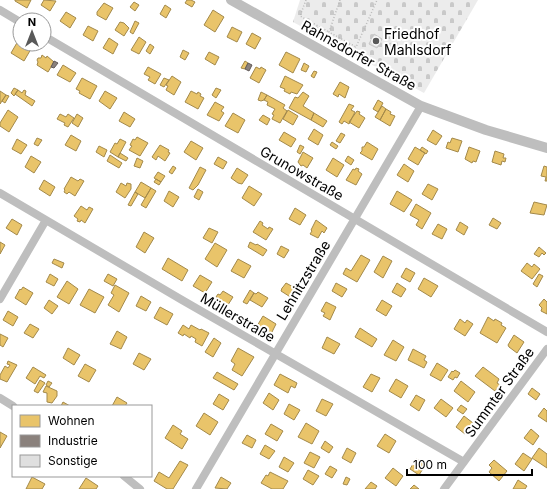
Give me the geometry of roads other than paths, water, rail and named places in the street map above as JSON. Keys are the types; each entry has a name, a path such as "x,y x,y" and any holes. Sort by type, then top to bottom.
{"street":[{"name":"Rahnsdorfer Straße","path":"231,0 421,106 486,130 547,148"},
{"path":"0,10 12,17"},
{"name":"Grunowstraße","path":"52,41 547,332"},
{"name":"Lehnitzstraße","path":"196,489 421,106"},
{"name":"Müllerstraße","path":"0,193 464,462"},
{"path":"0,299 46,220"},
{"name":"Summter Straße","path":"444,489 547,349"},
{"path":"0,398 12,405"},
{"path":"125,477 140,489"}],"place":[{"name":"Friedhof Mahlsdorf","path":"376,41"}]}
